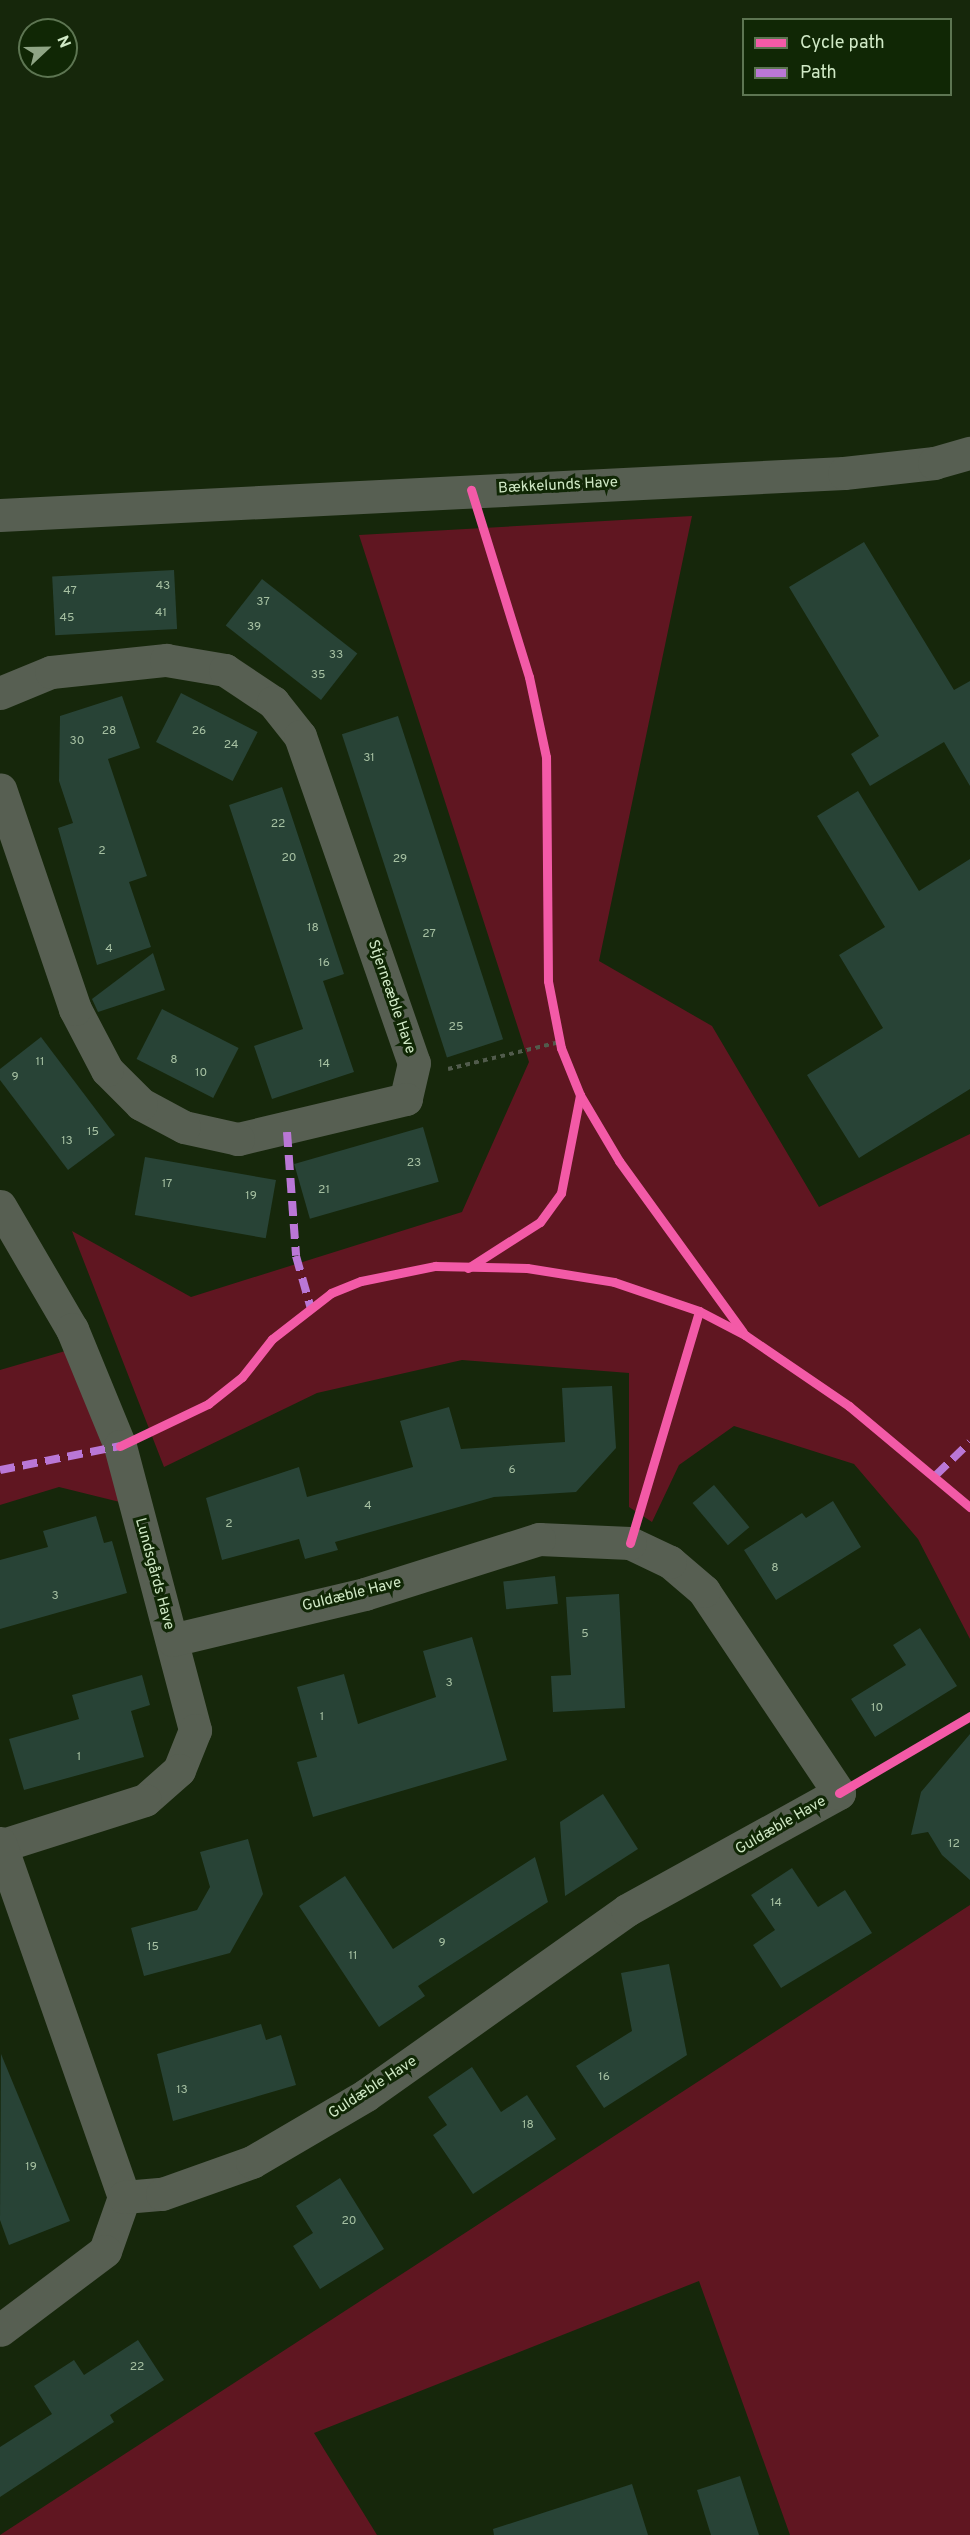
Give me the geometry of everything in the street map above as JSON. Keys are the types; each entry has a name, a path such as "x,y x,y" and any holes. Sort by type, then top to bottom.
{"street":[{"name":"Bækkelunds Have","path":"0,515 844,473 934,463 970,453"},
{"name":"Stjerneæble Have","path":"0,693 51,672 166,660 225,670 273,702 300,736 414,1063 406,1100 238,1139 184,1127 141,1104 108,1070 75,1009 8,843 0,789"},
{"name":"Lundsgårds Have","path":"0,1206 72,1329 120,1446 195,1730 179,1770 145,1800 0,1844"},
{"name":"Guldæble Have","path":"124,2197 162,2194 261,2156 366,2095 627,1910 838,1793 705,1591 670,1562 630,1543 539,1539 365,1594 172,1640"},
{"path":"0,1844 124,2197 105,2251 0,2330"}],"path":[{"path":"412,1074 483,1064 559,1037 565,1058"}],"shaded area":[{"path":"692,516 599,961 712,1026 819,1207 970,1134 970,1639 918,1539 854,1464 734,1426 679,1465 652,1522 629,1507 629,1373 462,1360 317,1393 164,1467 72,1231 191,1297 462,1212 529,1062 359,535"},
{"path":"79,1347 136,1506 59,1487 0,1505 0,1370"},
{"path":"970,1905 970,2535 790,2535 699,2281 314,2433 377,2535 0,2535"}],"building":[{"path":"864,542 954,690 970,681 970,786 944,742 870,786 851,754 879,736 789,587"},
{"path":"174,570 177,629 55,635 52,576"},
{"path":"262,579 357,653 321,700 226,625"},
{"path":"181,693 258,732 233,781 156,742"},
{"path":"122,696 140,748 108,759 147,876 129,882 151,947 97,965 58,828 73,823 59,781 60,716"},
{"path":"398,716 503,1039 447,1058 342,734"},
{"path":"282,787 344,974 323,981 354,1072 272,1099 254,1046 303,1029 229,805"},
{"path":"858,791 919,891 970,859 970,1089 859,1158 807,1075 883,1028 839,955 885,927 817,816"},
{"path":"153,953 165,990 98,1012 92,999"},
{"path":"162,1009 239,1048 213,1098 137,1059"},
{"path":"41,1037 115,1135 68,1170 0,1080 0,1069"},
{"path":"423,1127 439,1182 310,1219 294,1164"},
{"path":"145,1157 276,1180 266,1238 135,1215"},
{"path":"612,1386 616,1448 576,1492 494,1497 335,1542 338,1550 305,1559 299,1539 222,1560 206,1498 299,1467 307,1497 413,1467 400,1421 449,1407 461,1449 565,1442 562,1388"},
{"path":"714,1485 749,1527 728,1545 693,1503"},
{"path":"833,1501 861,1547 776,1600 744,1550 802,1513 806,1518"},
{"path":"96,1516 104,1543 112,1541 127,1593 0,1629 0,1560 48,1547 43,1531"},
{"path":"555,1576 558,1604 506,1609 503,1581"},
{"path":"619,1594 625,1708 553,1712 551,1676 571,1675 566,1597"},
{"path":"920,1628 957,1686 875,1737 851,1699 906,1665 893,1645"},
{"path":"472,1637 507,1760 313,1817 297,1762 317,1757 297,1687 344,1674 358,1724 436,1697 423,1651"},
{"path":"142,1675 150,1705 131,1711 144,1757 24,1790 9,1739 79,1719 72,1695"},
{"path":"970,1734 970,1880 942,1855 928,1832 911,1835 921,1792"},
{"path":"603,1794 638,1849 565,1896 560,1822"},
{"path":"248,1839 263,1894 230,1953 144,1976 131,1928 197,1910 210,1887 200,1852"},
{"path":"535,1857 548,1902 418,1986 425,1996 379,2027 299,1906 345,1876 393,1949"},
{"path":"792,1868 818,1907 845,1890 872,1933 781,1988 753,1945 775,1930 751,1895"},
{"path":"669,1964 687,2055 604,2108 576,2066 632,2031 621,1973"},
{"path":"261,2024 266,2040 281,2035 296,2085 173,2121 157,2054"},
{"path":"1,2054 70,2221 9,2245 0,2220"},
{"path":"472,2067 501,2112 527,2095 556,2139 473,2194 433,2135 447,2125 428,2097"},
{"path":"340,2178 384,2249 320,2289 293,2246 313,2233 296,2206"},
{"path":"138,2340 164,2380 110,2415 114,2422 0,2497 0,2447 52,2414 34,2386 74,2360 84,2375"},
{"path":"740,2476 759,2535 711,2535 697,2490"},
{"path":"632,2484 648,2535 494,2535 493,2529"}],"marked path":[{"path":"287,1132 296,1256 311,1309"},
{"path":"936,1475 970,1442"},
{"path":"0,1470 120,1446"}],"cycle path":[{"path":"468,1268 540,1222 561,1193 580,1095 561,1048 548,981 546,757 529,677 471,490"},
{"path":"580,1095 619,1161 743,1332"},
{"path":"120,1446 208,1404 242,1377 272,1339 331,1293 361,1281 435,1266 527,1268 614,1282 699,1311 745,1335 849,1406 970,1507"},
{"path":"630,1543 699,1311"},
{"path":"839,1793 970,1716"}]}
